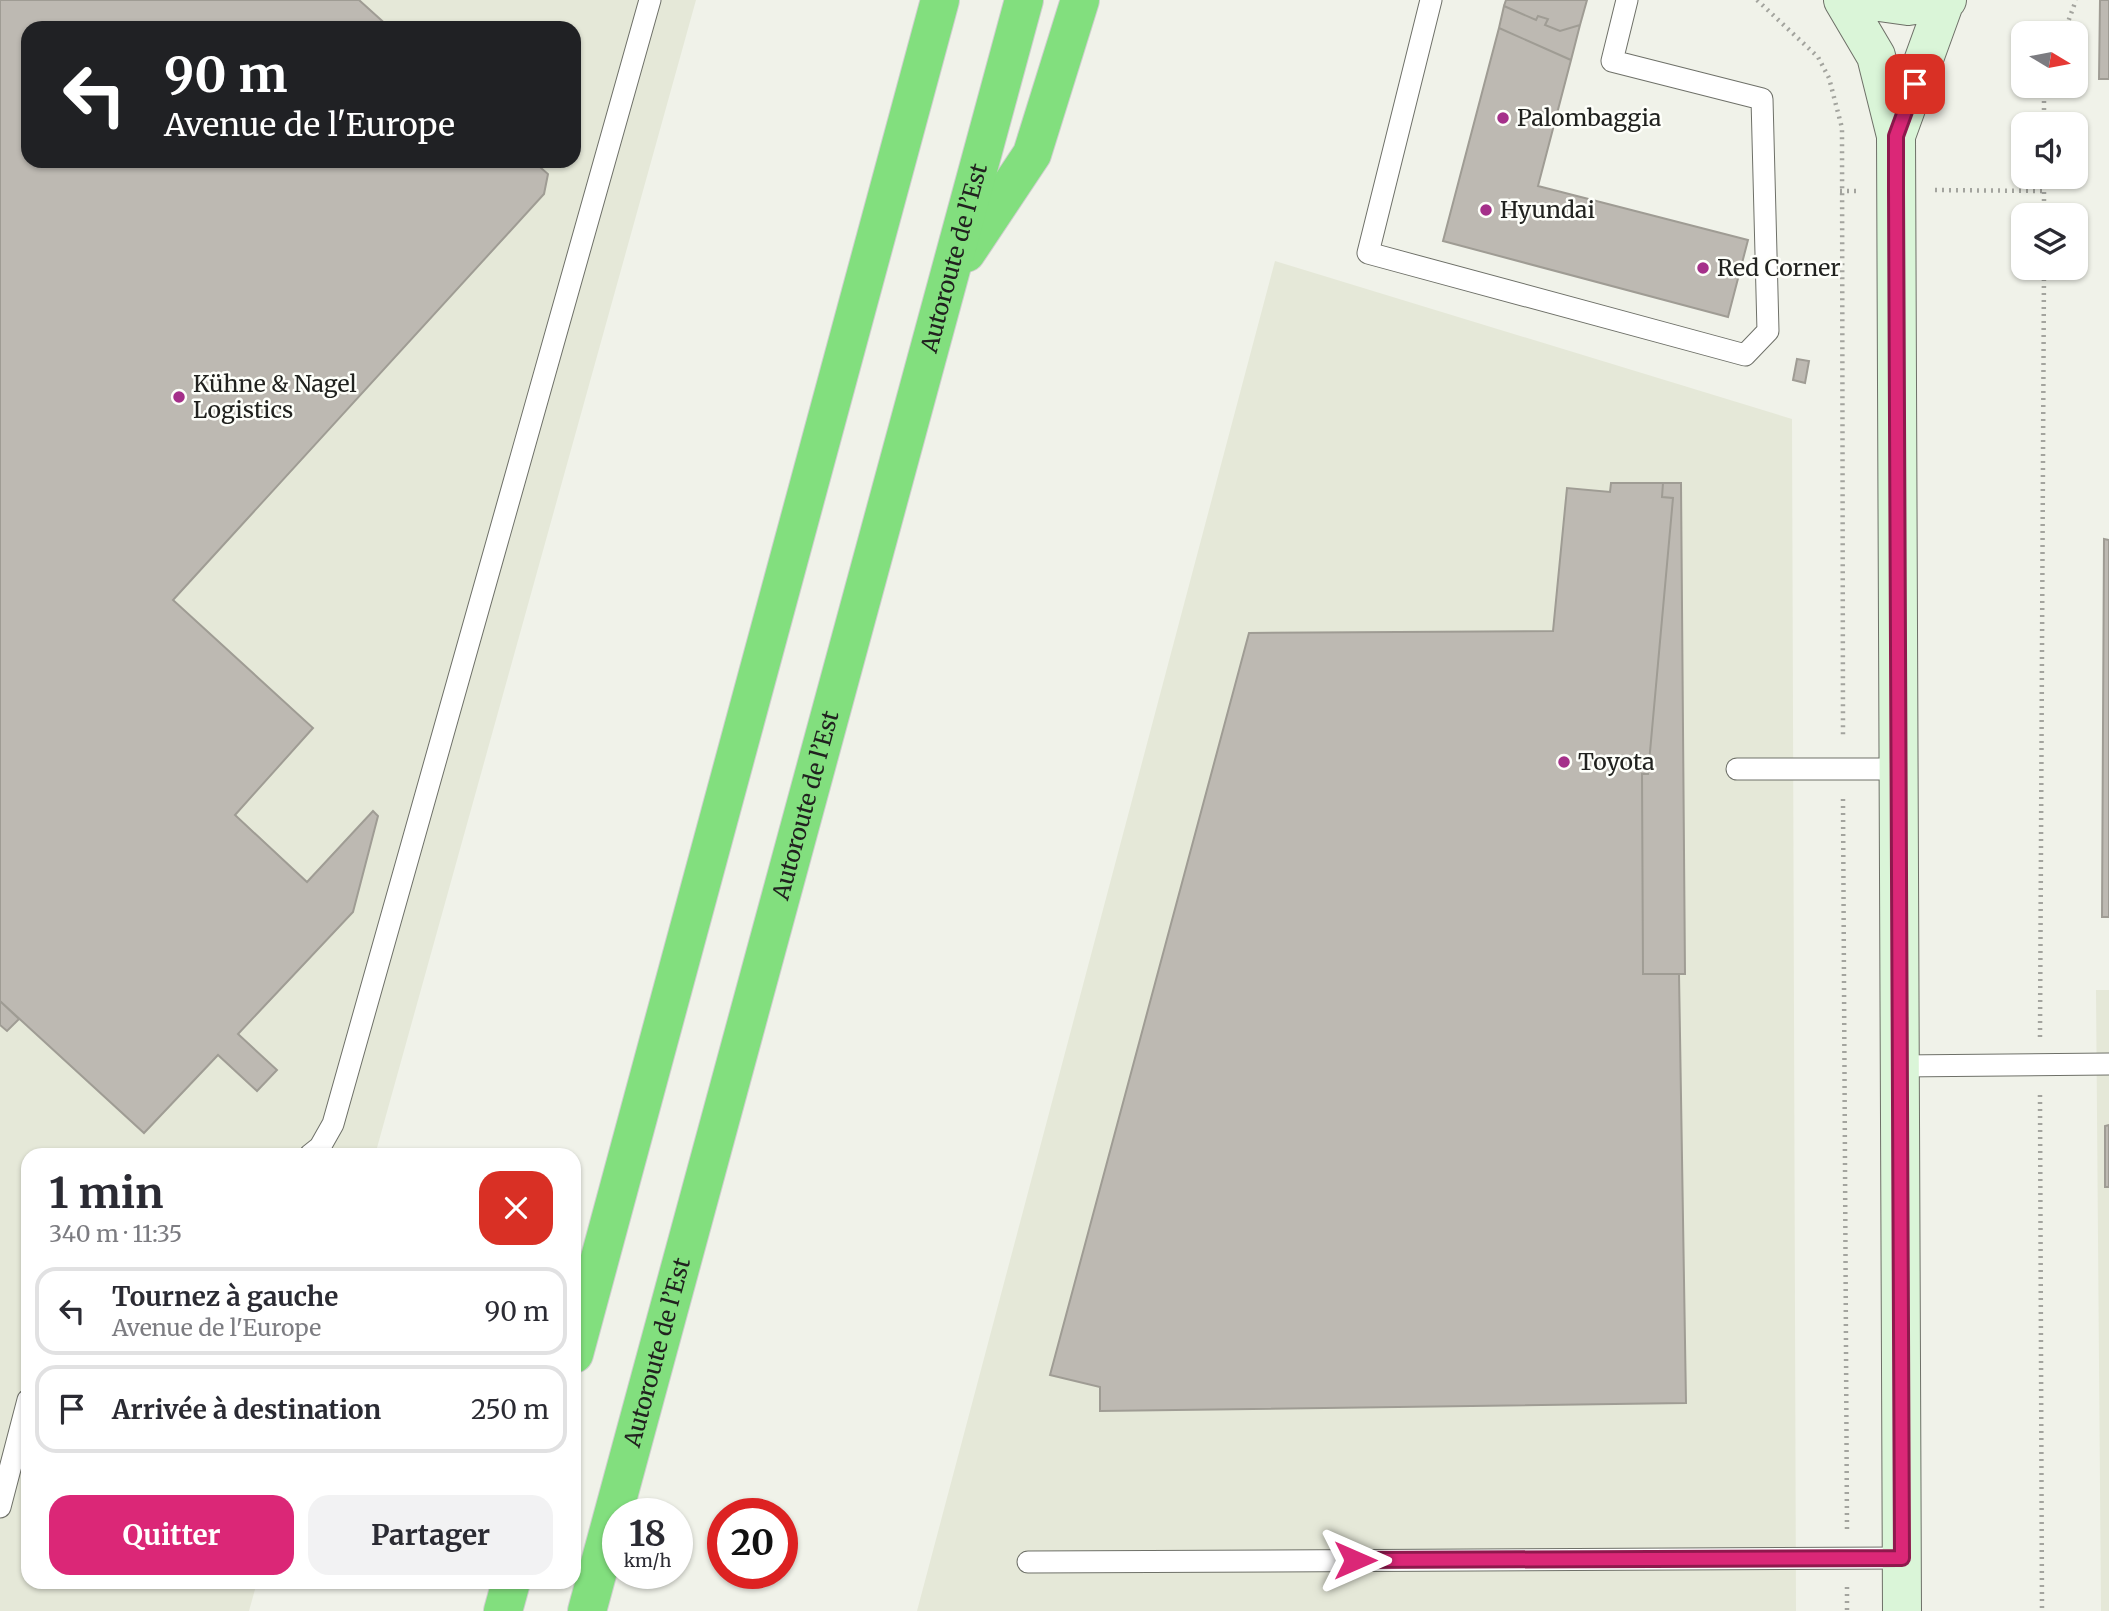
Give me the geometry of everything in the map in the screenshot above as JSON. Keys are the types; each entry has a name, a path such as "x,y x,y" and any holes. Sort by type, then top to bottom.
{"highway":[{"path":"581,1328 940,0"},
{"name":"Autoroute de l’Est","path":"587,1611 1024,0"},
{"path":"949,278 1032,154 1080,0"},
{"path":"503,1611 509,1589"}],"street":[{"path":"1843,0 1876,56 1896,136 1902,1611"},
{"path":"1865,0 1908,6 1946,0 1896,136"}],"lane":[{"path":"319,1148 333,1124 650,0"},
{"path":"1431,0 1368,253 1745,355 1769,331 1762,99 1612,61 1627,0"},
{"path":"1737,769 1898,769"},
{"path":"1899,1066 2109,1064"},
{"path":"0,1507 21,1427"},
{"path":"1028,1562 1902,1558"}],"path":[{"path":"2068,21 2076,0"},
{"path":"1840,191 2044,191 2044,203"},
{"path":"2042,1611 2040,1066 2044,280"}],"shaded area":[{"path":"0,0 696,0 377,1148 21,1148 21,1589 255,1589 249,1611 0,1611"},
{"path":"1275,261 1792,419 1796,1611 917,1611"},
{"path":"2096,990 2109,990 2109,1611 2101,1611"}],"building":[{"name":"Kühne & Nagel Logistics","path":"0,0 359,0 382,21 21,21 21,168 541,168 548,174 544,194 173,600 313,728 235,815 307,882 373,811 378,816 353,912 238,1034 277,1070 257,1091 218,1055 144,1133 0,1001"},
{"path":"1506,0 1587,0 1580,25 1560,31 1545,25 1548,19 1538,16 1536,20 1504,6"},
{"path":"2100,0 2109,0 2109,79 2099,79"},
{"path":"1504,6 1536,20 1538,16 1548,19 1545,25 1560,31 1580,25 1571,60 1499,28"},
{"path":"1499,28 1571,60 1538,186 1748,240 1728,317 1443,241"},
{"path":"1797,359 1809,361 1805,383 1793,380"},
{"path":"1611,483 1663,483 1662,497 1673,498 1648,774 1642,774 1643,974 1679,974 1686,1403 1100,1411 1100,1387 1050,1375 1249,633 1553,631 1567,488 1610,492"},
{"path":"1663,483 1681,483 1685,974 1643,974 1642,774 1648,774 1673,498 1662,497"},
{"path":"2104,539 2109,540 2109,917 2102,917"},
{"path":"0,1001 19,1019 7,1031 0,1025"},
{"path":"2109,1125 2109,1187 2105,1187 2105,1126"}],"place":[{"name":"Palombaggia","path":"1503,118"},
{"name":"Hyundai","path":"1486,210"},
{"name":"Red Corner","path":"1703,268"},
{"name":"Kühne & Nagel Logistics","path":"179,397"},
{"name":"Toyota","path":"1564,762"}],"route":[{"path":"1355,1560 1902,1558 1896,136 1915,84"}]}
